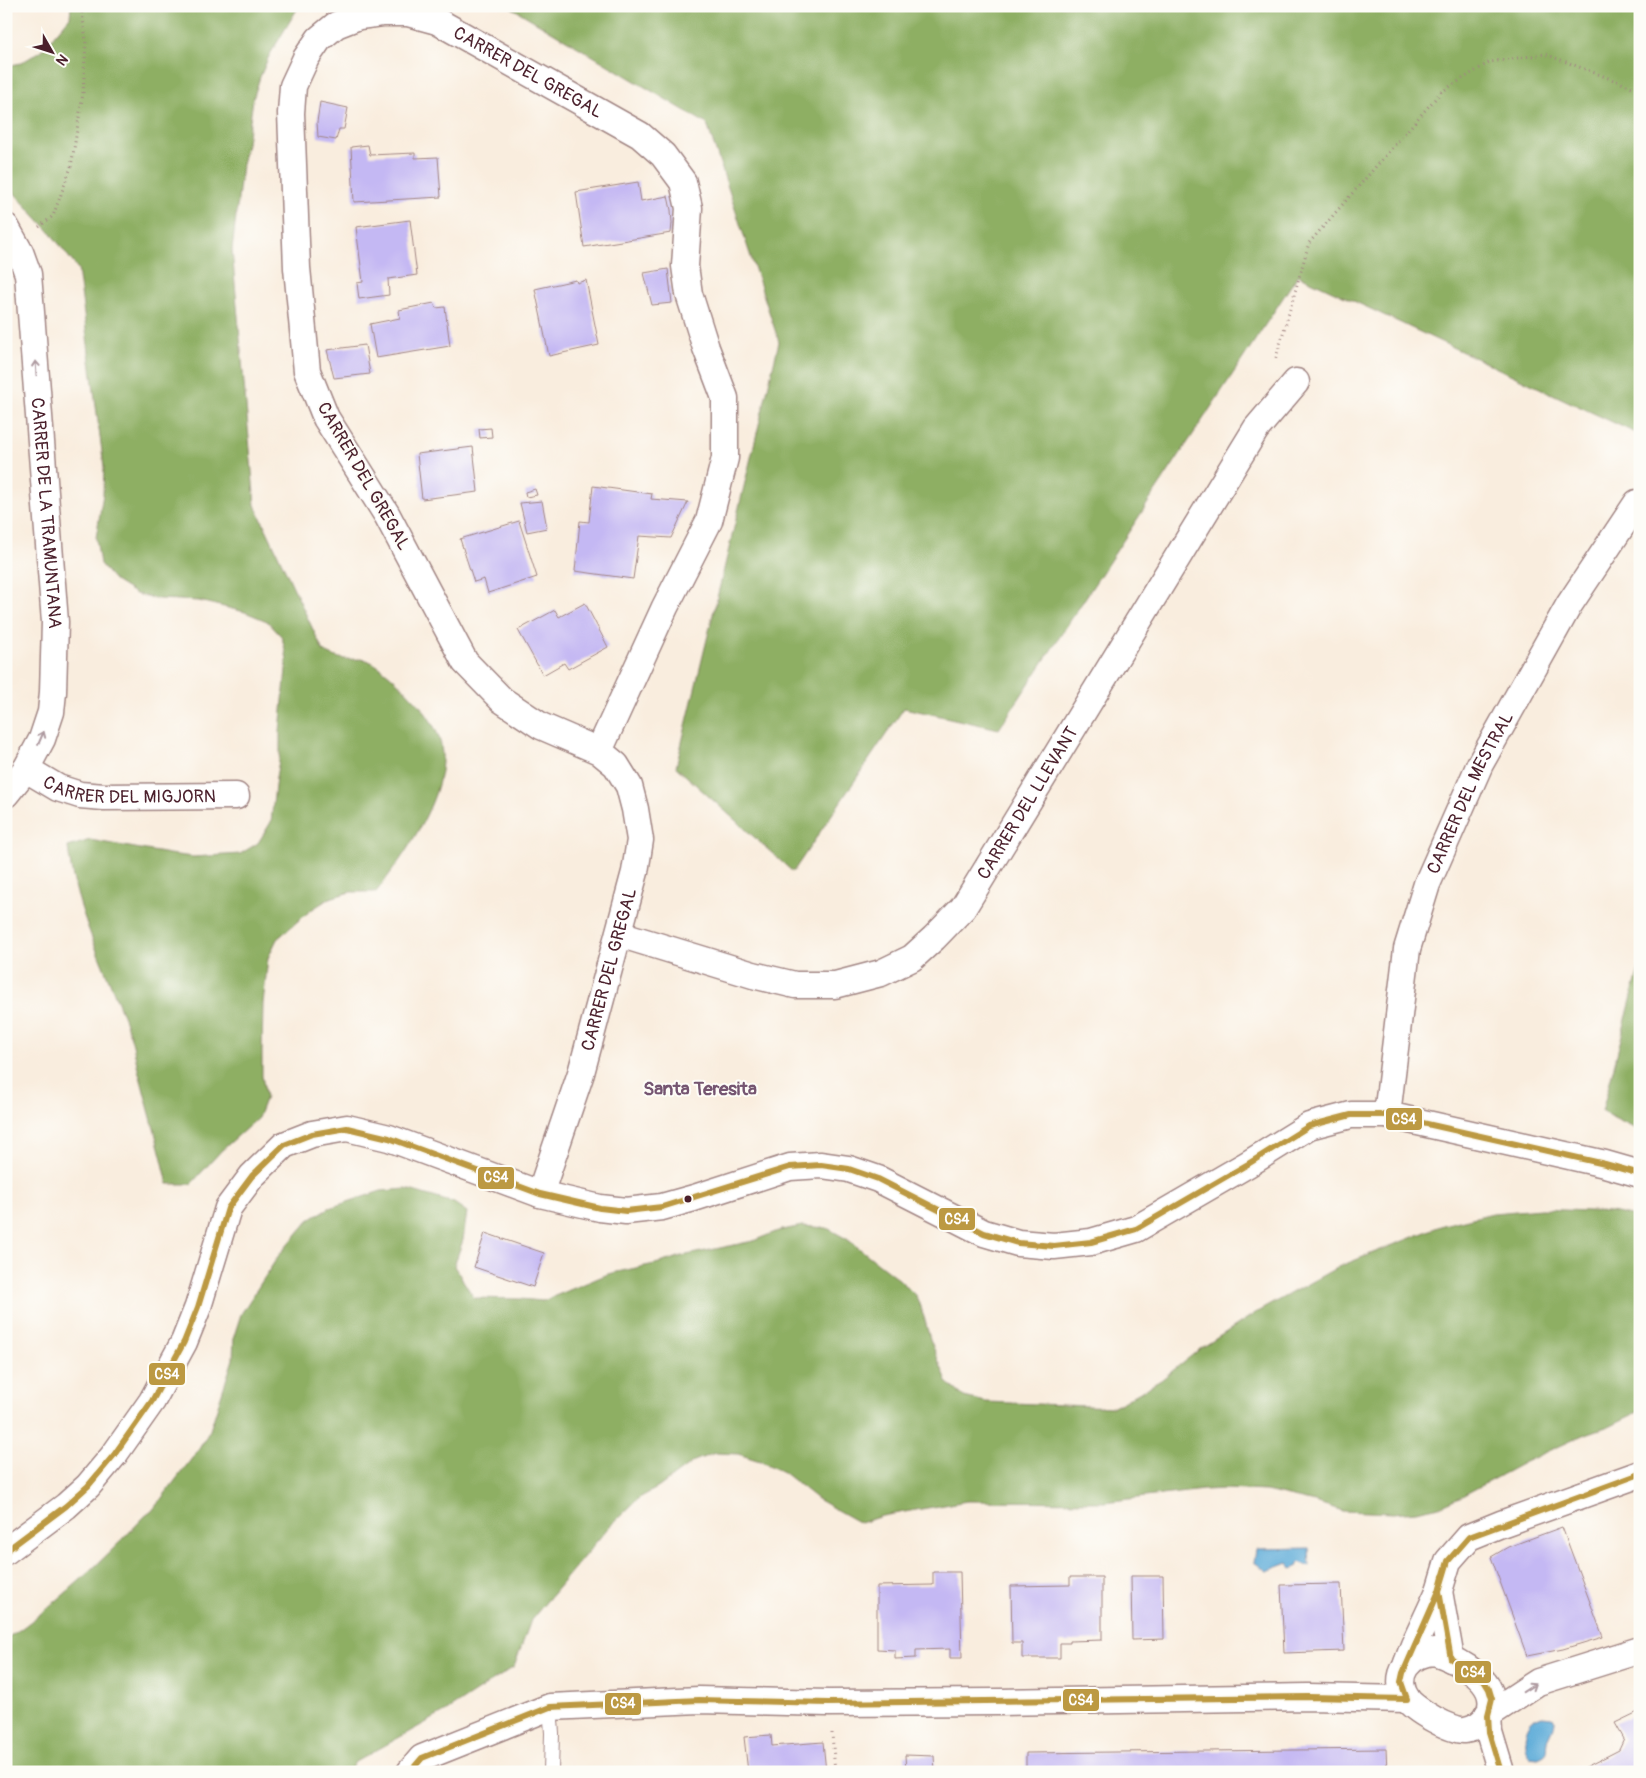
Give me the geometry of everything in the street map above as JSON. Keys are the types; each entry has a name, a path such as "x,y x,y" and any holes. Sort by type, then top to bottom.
{"street":[{"name":"CARRER DEL GREGAL","path":"540,1194 581,1073 635,872 640,840 629,786 616,765 599,751 541,726 502,700 465,662 387,516 326,418 307,371 297,268 291,113 292,86 306,58 319,39 336,25 359,16 382,13 408,13 437,21 640,135 663,154 683,182 689,208 685,266 689,294 706,348 726,398 725,458 709,521 665,607 599,751"},
{"name":"CARRER DE LA TRAMUNTANA","path":"6,794 26,769 42,739 51,712 55,622 28,274 11,234"},
{"name":"CARRER DEL LLEVANT","path":"619,934 753,975 795,985 835,985 881,973 912,958 963,908 1256,429 1296,382"},
{"name":"CARRER DEL MESTRAL","path":"1387,1114 1407,949 1426,884 1480,764 1569,605 1637,503"},
{"name":"CARRER DEL MIGJORN","path":"26,769 58,788 80,795 104,797 236,796"},
{"path":"6,1551 66,1506 88,1486 114,1455 152,1401 184,1342 198,1307 228,1208 252,1176 284,1145 312,1134 347,1128 389,1138 540,1194 600,1208 626,1211 662,1207 790,1167 822,1165 849,1168 878,1179 984,1233 1018,1242 1054,1246 1091,1242 1136,1229 1309,1126 1351,1115 1387,1114 1605,1164 1640,1174"},
{"path":"1640,1474 1501,1524 1469,1538 1448,1561 1439,1591 1414,1645 1401,1682 1407,1699 1413,1706 1452,1729 1462,1731 1479,1725 1488,1714 1538,1682 1640,1650"},
{"path":"1439,1591 1451,1659"},
{"path":"1407,1664 1415,1657 1424,1653 1435,1652 1451,1659 1484,1681 1492,1699 1488,1714 1489,1732 1501,1772"},
{"path":"410,1772 422,1758 550,1707 699,1700 828,1703 1308,1697 1407,1699"}],"lane":[{"path":"550,1707 552,1733 550,1772"}],"path":[{"path":"11,234 44,224 53,216 71,167 83,93 86,41 81,6"},
{"path":"1274,364 1309,243 1441,92 1490,62 1545,54 1640,90"},
{"path":"832,1736 836,1772"}],"green space":[{"path":"71,6 299,6 269,56 253,99 242,165 232,250 255,505 323,651 341,658 367,660 385,671 425,712 433,725 441,745 442,763 439,783 432,803 411,842 376,892 350,892 330,898 311,910 277,939 268,958 263,1004 262,1076 266,1097 258,1118 221,1151 191,1184 168,1184 131,1038 85,918 72,871 68,847 90,840 193,857 240,854 258,843 271,822 280,755 280,731 287,659 282,637 267,621 245,612 199,601 158,599 136,594 115,581 100,564 96,538 103,494 104,467 78,269 49,231 6,184 6,66 21,63 41,51 70,17"},
{"path":"509,6 1640,6 1640,435 1298,275 999,729 904,708 793,872 676,767 779,342 707,124"},
{"path":"1640,965 1640,1131 1602,1112"},
{"path":"406,1189 454,1203 467,1212 463,1240 454,1266 474,1298 543,1301 608,1274 753,1241 778,1231 802,1226 827,1228 847,1239 900,1280 916,1296 947,1382 964,1397 986,1402 1114,1407 1161,1380 1200,1349 1257,1312 1338,1267 1443,1225 1493,1213 1541,1209 1611,1212 1640,1218 1640,1411 1525,1462 1440,1506 1393,1513 1343,1511 1315,1502 1266,1491 1225,1489 1104,1502 967,1501 882,1516 860,1523 817,1499 783,1472 760,1461 738,1454 715,1453 694,1461 659,1487 639,1498 607,1529 531,1620 514,1667 445,1712 355,1762 348,1772 6,1772 6,1638 26,1625 70,1589 152,1511 199,1449 210,1430 233,1359 234,1336 241,1314 279,1255 309,1220 329,1208 381,1191"}],"water":[{"path":"1309,1548 1310,1566 1299,1562 1297,1567 1292,1569 1288,1563 1267,1571 1254,1562 1256,1549"},
{"path":"1541,1716 1552,1717 1555,1720 1554,1728 1548,1742 1547,1752 1538,1758 1530,1757 1525,1747 1526,1734 1531,1723"}],"building":[{"path":"320,102 348,108 344,129 339,129 336,140 318,137 317,122"},
{"path":"368,145 370,155 415,153 415,158 438,157 441,197 354,202 351,147"},
{"path":"638,182 641,201 668,196 671,210 671,233 584,247 576,192"},
{"path":"410,220 417,275 388,279 389,295 359,299 357,283 363,282 356,227"},
{"path":"668,269 672,303 652,305 644,273"},
{"path":"576,280 577,283 586,280 599,345 549,356 535,289"},
{"path":"434,303 436,308 445,307 450,346 376,358 370,324 400,318 399,310"},
{"path":"365,345 370,374 334,378 327,350"},
{"path":"491,428 492,437 480,438 479,429"},
{"path":"473,447 478,492 422,499 417,454"},
{"path":"593,486 652,494 651,499 688,502 671,538 639,536 633,579 575,571 580,521 589,522"},
{"path":"535,489 537,495 526,497 525,492"},
{"path":"542,501 547,528 527,532 520,503"},
{"path":"519,521 537,577 488,593 484,579 474,582 460,539"},
{"path":"585,603 608,647 568,669 564,663 543,675 518,630 555,610 559,617"},
{"path":"485,1233 544,1253 533,1287 474,1267"},
{"path":"1562,1527 1603,1637 1563,1649 1527,1656 1491,1557 1508,1547"},
{"path":"933,1572 960,1572 962,1658 950,1658 950,1649 916,1650 916,1658 895,1659 895,1650 877,1649 877,1586 933,1585"},
{"path":"1131,1576 1163,1576 1164,1639 1132,1640"},
{"path":"1070,1577 1102,1577 1102,1640 1060,1643 1060,1658 1022,1658 1022,1643 1012,1643 1011,1586 1070,1585"},
{"path":"1341,1584 1344,1651 1284,1653 1281,1585"},
{"path":"1640,1711 1640,1772 1583,1772 1582,1769 1619,1750 1624,1739 1615,1723"},
{"path":"771,1735 772,1746 823,1742 826,1772 748,1772 744,1737"},
{"path":"1386,1749 1387,1772 1026,1772 1026,1753"},
{"path":"905,1755 934,1756 935,1772 906,1772"}],"transit line":[{"name":"CS4","path":"6,1551 66,1506 88,1486 114,1455 152,1401 184,1342 198,1307 228,1208 252,1176 284,1145 312,1134 347,1128 389,1138 540,1194 600,1208 626,1211 662,1207 790,1167 821,1165 849,1169 878,1179 984,1233 1018,1243 1054,1246 1091,1242 1136,1229 1309,1126 1351,1115 1387,1115 1605,1164 1640,1174"},
{"name":"CS4","path":"410,1772 422,1758 550,1707 699,1700 828,1703 1308,1697 1407,1699 1401,1682 1403,1673 1439,1591 1448,1561 1469,1537 1640,1474"},
{"name":"CS4","path":"1443,1576 1439,1591 1451,1659 1476,1674 1489,1689 1492,1699 1488,1715 1489,1732 1501,1772"}],"district":[{"name":"Santa Teresita","path":"700,1088"}]}
